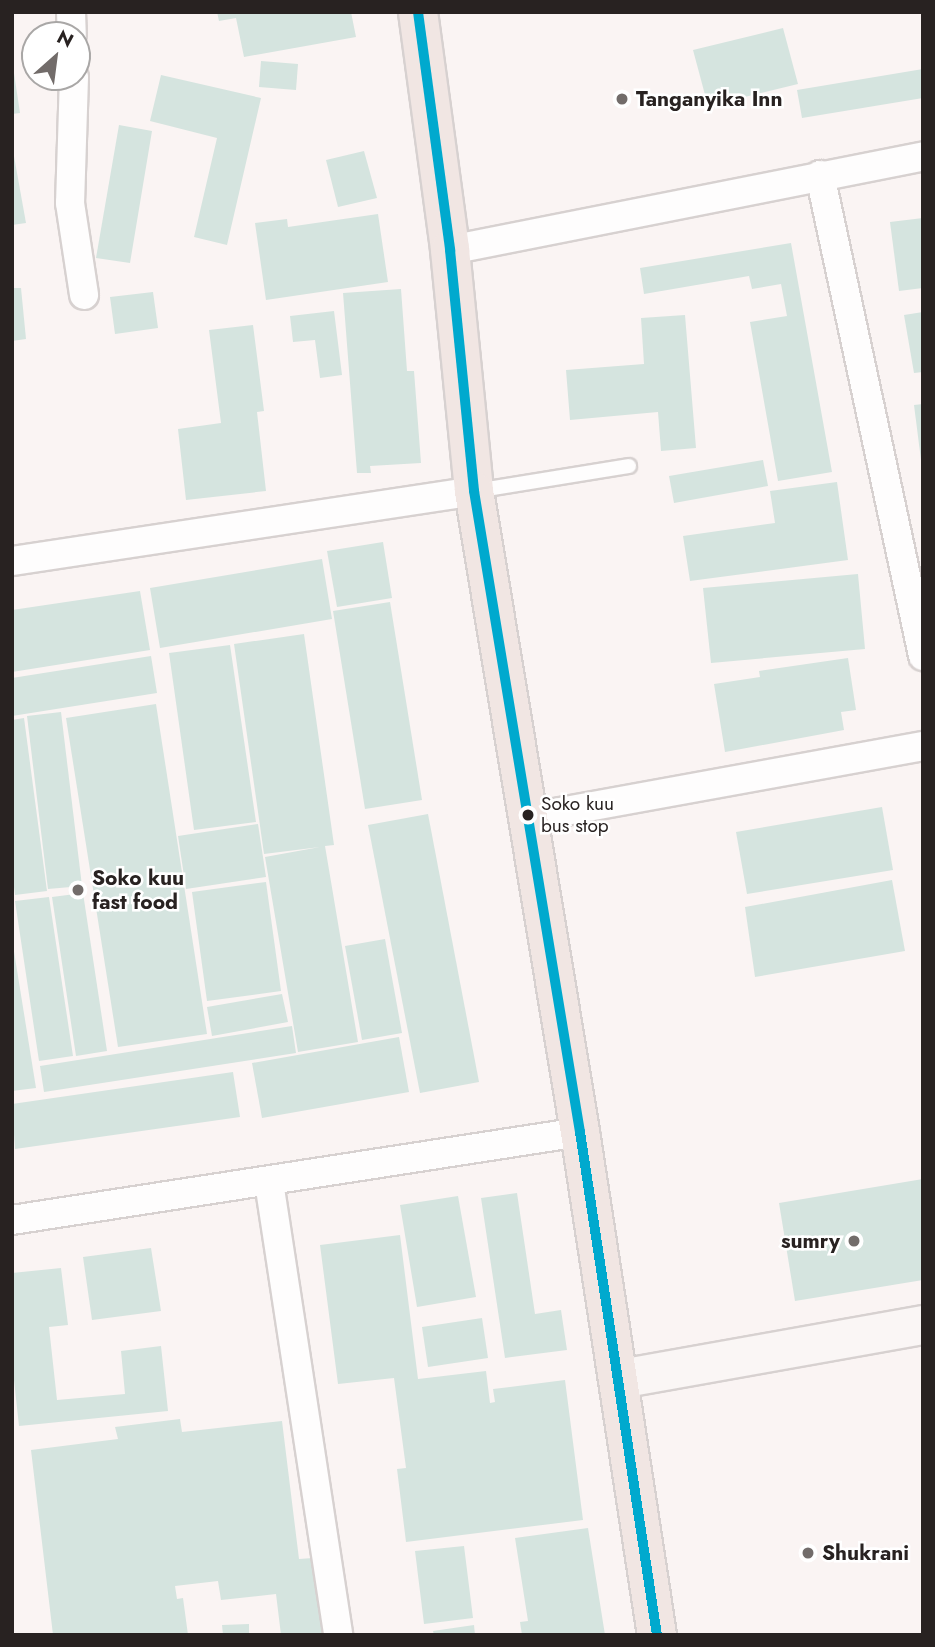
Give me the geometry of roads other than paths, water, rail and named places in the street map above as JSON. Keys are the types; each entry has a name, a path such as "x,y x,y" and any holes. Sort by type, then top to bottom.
{"highway":[{"path":"418,12 450,250 474,491 620,1379 657,1635"}],"street":[{"path":"74,91 70,203 84,295"},
{"path":"450,250 923,156"},
{"path":"820,175 923,656"},
{"path":"12,561 474,491"},
{"path":"527,818 923,746"},
{"path":"12,1220 580,1132"},
{"path":"269,1182 338,1635"},
{"path":"620,1379 923,1325"}],"lane":[{"path":"474,491 629,466"}],"place":[{"name":"Tanganyika Inn","path":"622,99"},
{"name":"Soko kuu bus stop","path":"528,815"},
{"name":"Soko kuu fast food","path":"78,890"},
{"name":"sumry","path":"854,1241"},
{"name":"Shukrani","path":"808,1553"}]}
